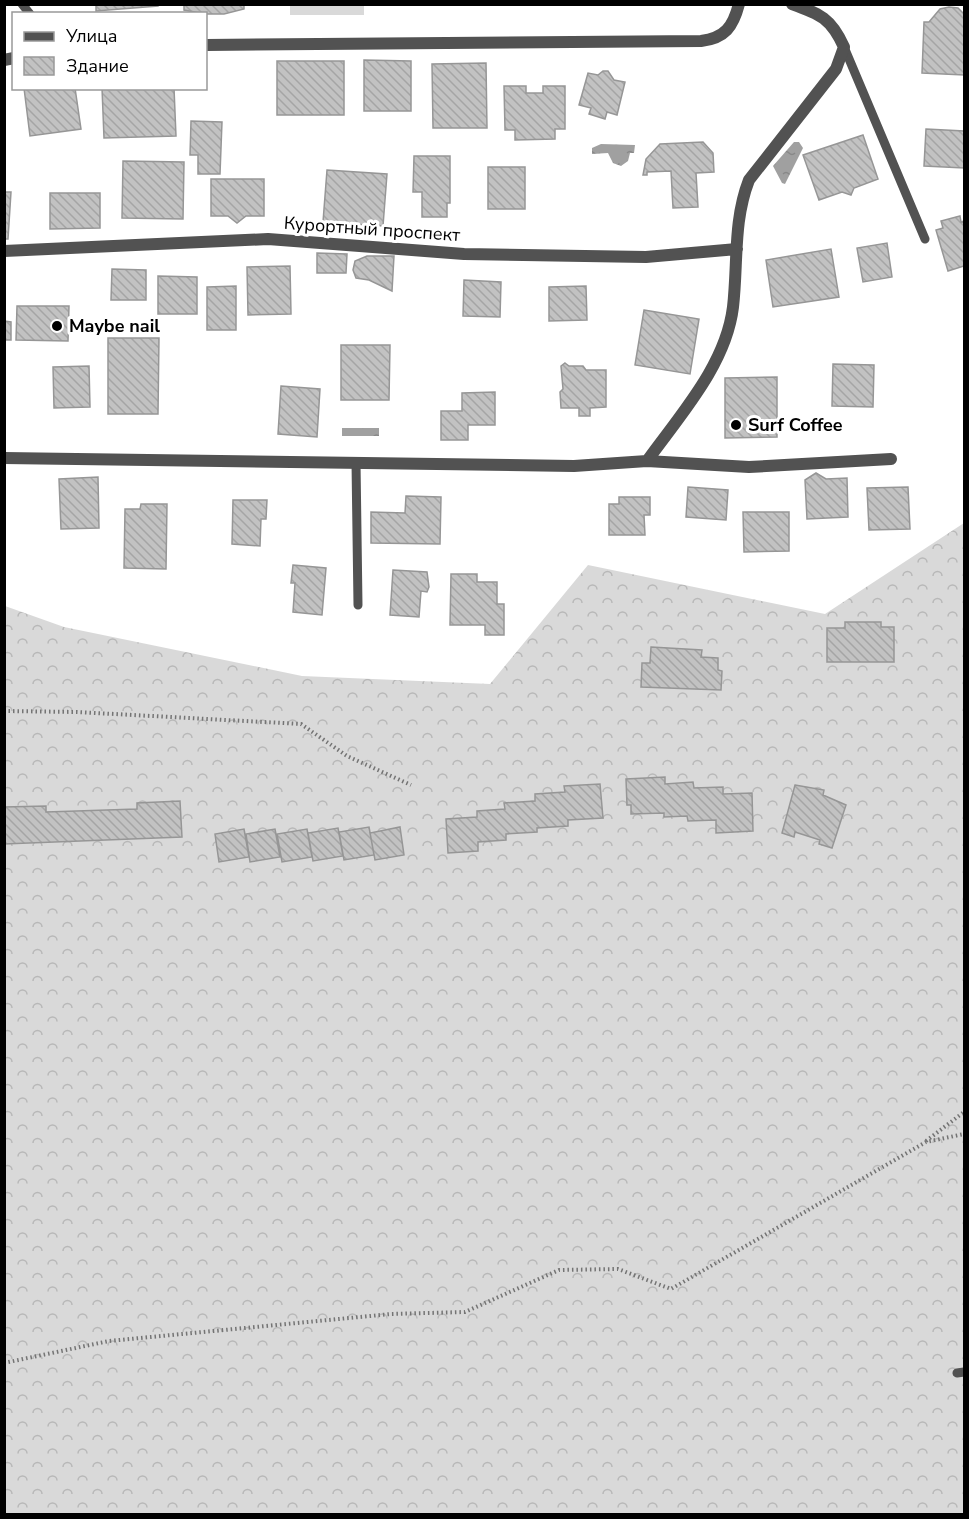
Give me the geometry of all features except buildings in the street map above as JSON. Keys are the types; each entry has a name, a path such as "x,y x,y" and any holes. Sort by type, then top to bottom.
{"street":[{"path":"207,45 700,41 714,39 733,26 739,4"},
{"path":"647,461 708,374 718,355 733,309 740,202 749,180 836,69 844,47 837,31 822,15 792,4"},
{"name":"Курортный проспект","path":"4,251 268,239 475,254 646,257 737,249"},
{"path":"4,458 574,466 647,461 749,467 891,459"}],"lane":[{"path":"844,47 925,239"},
{"path":"356,462 358,605"}],"path":[{"path":"4,711 77,712 301,724 347,756 411,785"},
{"path":"4,1363 109,1341 391,1314 465,1312 559,1270 618,1269 671,1289 926,1142 964,1112"},
{"path":"926,1142 964,1134"}],"green space":[{"path":"290,5 364,5 364,15 290,15"},
{"path":"964,523 964,1514 5,1514 5,606 64,627 302,676 490,684 588,565 825,614"}],"water":[{"path":"794,142 799,142 803,148 785,184 782,183 773,166"},
{"path":"601,144 635,145 634,153 630,153 628,161 621,166 613,163 608,153 592,154 592,148"},
{"path":"342,428 379,428 379,436 342,436"}],"place":[{"name":"Maybe nail","path":"57,326"},
{"name":"Surf Coffee","path":"736,425"}]}
